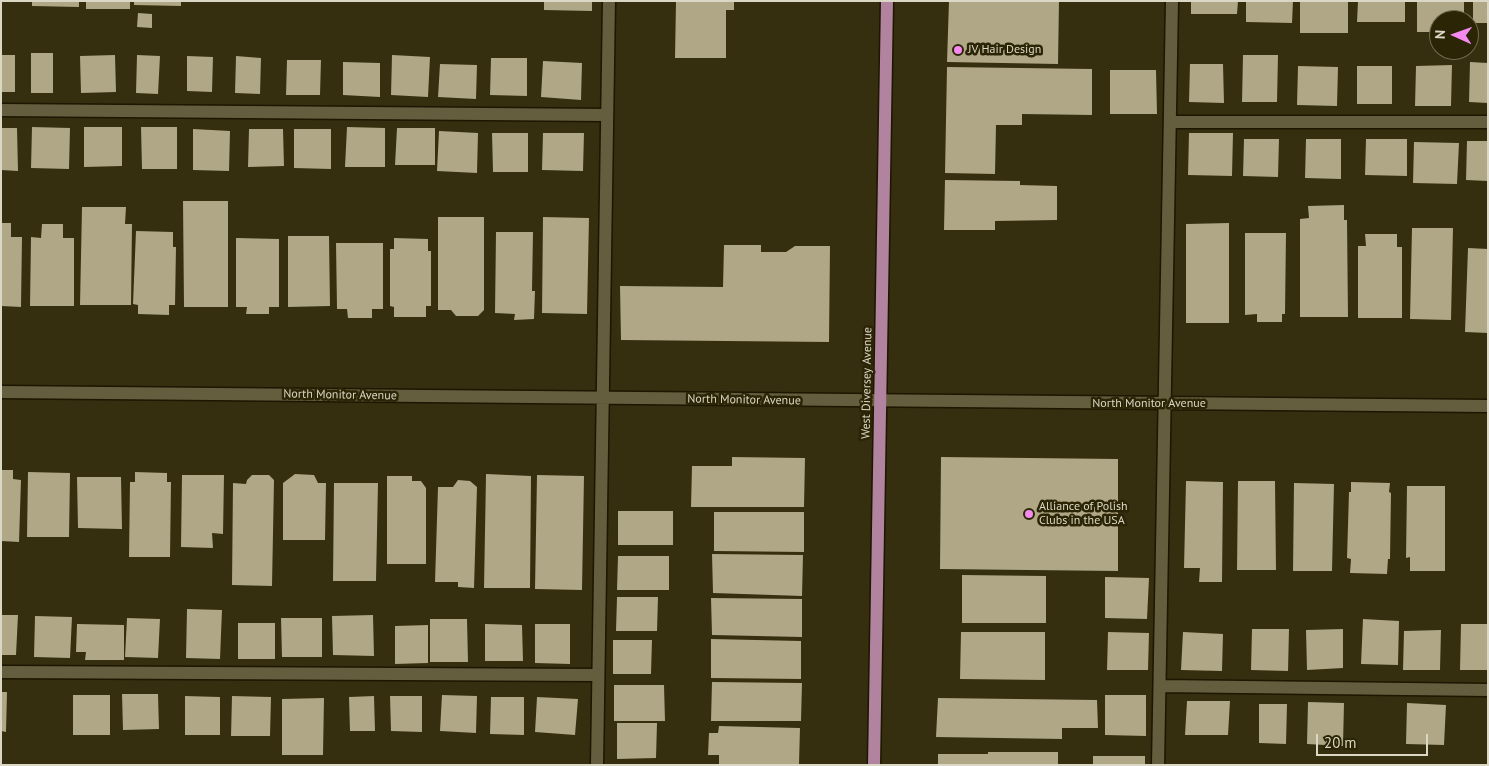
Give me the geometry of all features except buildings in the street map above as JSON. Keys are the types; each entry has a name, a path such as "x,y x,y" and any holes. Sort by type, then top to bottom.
{"main road":[{"name":"West Diversey Avenue","path":"874,765 887,1"}],"street":[{"path":"597,765 609,1"},
{"path":"1158,765 1172,1"},
{"path":"1,110 607,116"},
{"path":"1170,122 1488,122"},
{"name":"North Monitor Avenue","path":"1,392 1488,406"},
{"path":"1,672 598,676"},
{"path":"1160,686 1488,690"}],"place":[{"name":"JV Hair Design","path":"958,50"},
{"name":"Alliance of Polish Clubs in the USA","path":"1029,514"}]}
